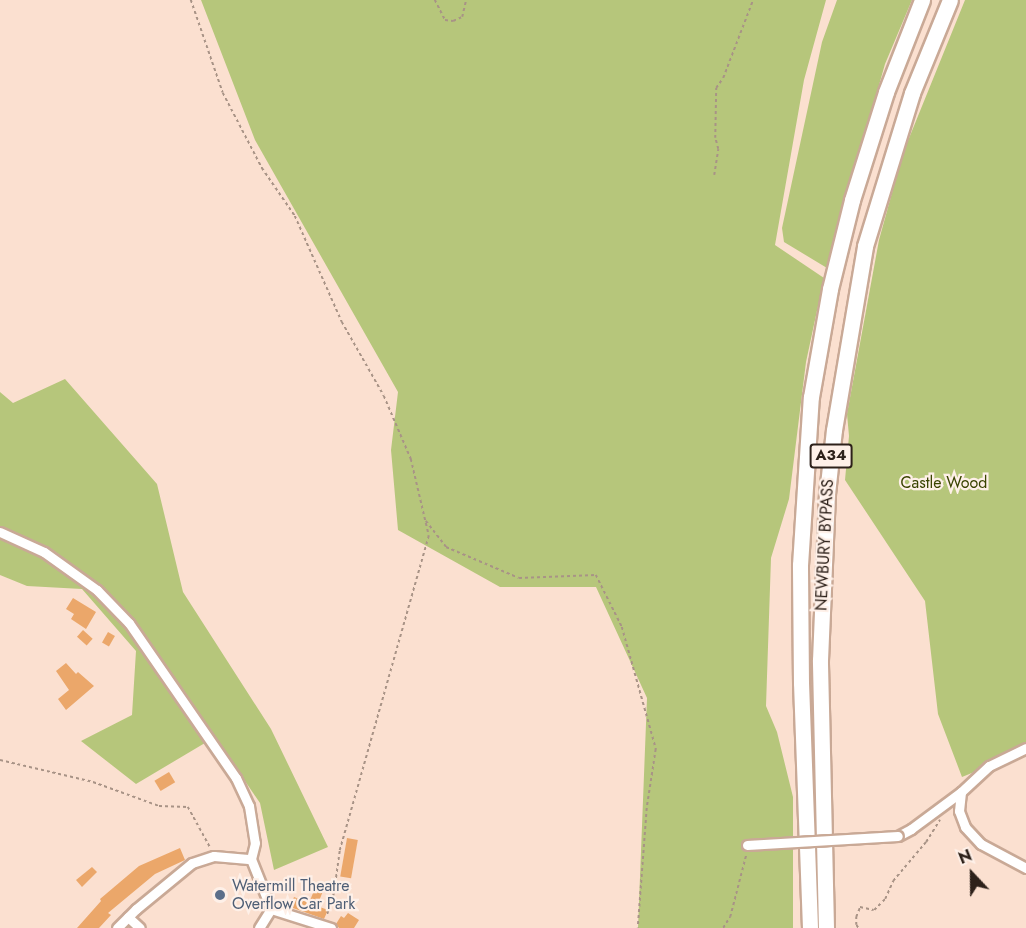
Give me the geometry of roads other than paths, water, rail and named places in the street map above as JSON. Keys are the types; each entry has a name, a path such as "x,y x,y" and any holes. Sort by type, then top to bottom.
{"highway":[{"name":"NEWBURY BYPASS","path":"810,928 801,683 800,565 811,397 830,289 852,200 886,92 922,0"},
{"name":"NEWBURY BYPASS","path":"826,928 821,749 821,620 827,494 837,410 848,334 870,227 912,93 950,0"}],"street":[{"path":"0,532 44,552 97,590 129,622 236,778 249,806 255,843 251,860 271,909"},
{"path":"747,845 898,836 962,792 990,766 1026,748"},
{"path":"962,792 959,811 965,827 981,844 1026,868"},
{"path":"117,928 128,916 192,863 214,856 251,860"},
{"path":"271,909 328,926"},
{"path":"260,928 271,909"},
{"path":"128,916 140,928"}],"place":[{"name":"Watermill Theatre Overflow Car Park","path":"220,895"}],"park label":[{"name":"Castle Wood","path":"944,483"}]}
